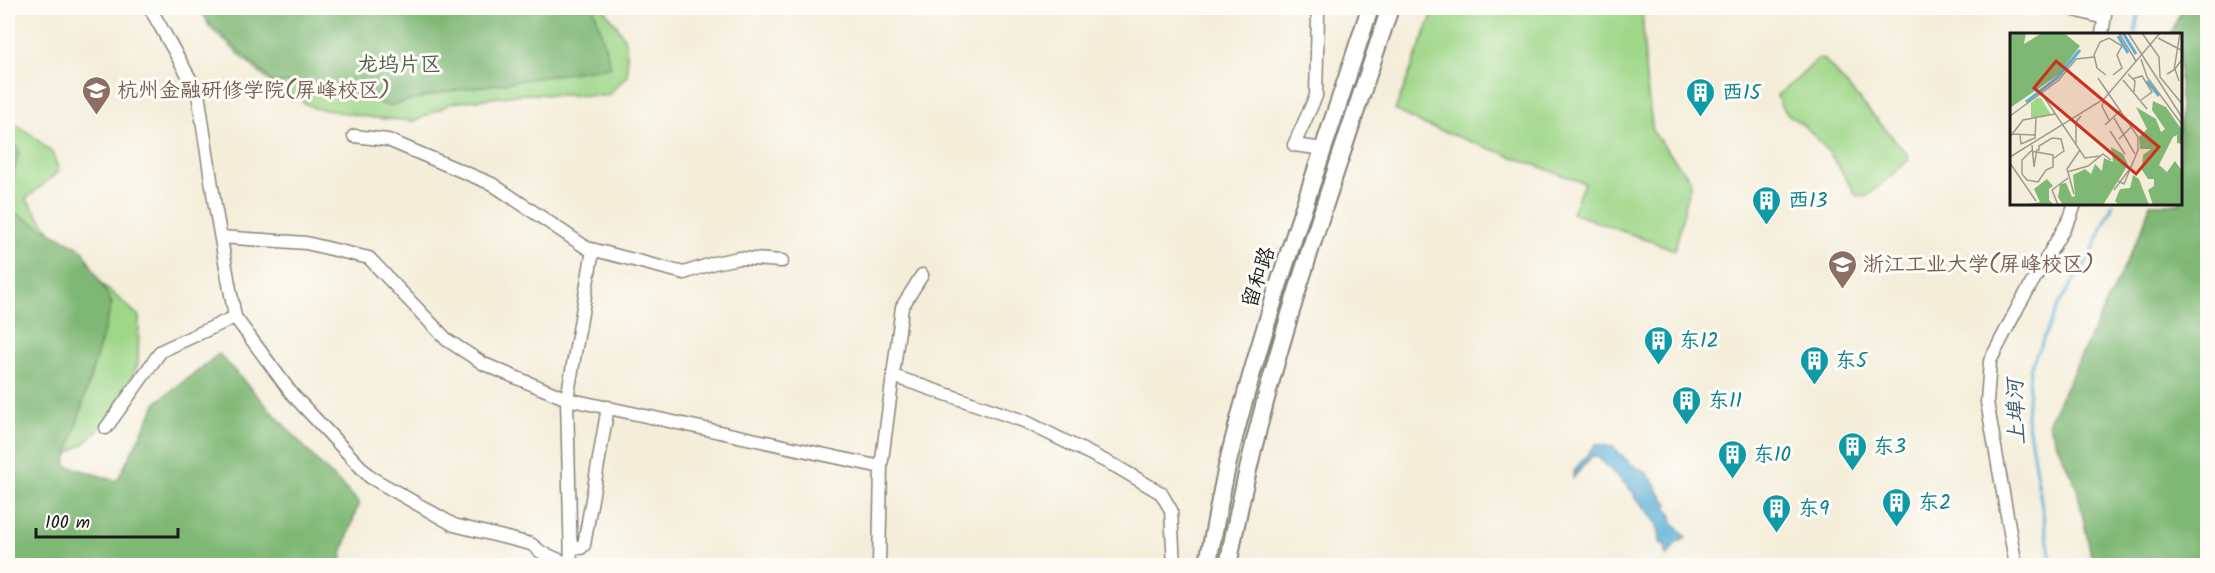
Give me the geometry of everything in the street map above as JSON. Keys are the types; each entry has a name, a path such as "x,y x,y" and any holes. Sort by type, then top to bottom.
{"main road":[{"name":"留和路","path":"1208,566 1228,462 1272,308 1370,8"},
{"name":"留和路","path":"1228,566 1250,467 1287,325 1390,8"}],"street":[{"path":"150,8 198,93 236,317 292,394 370,477 454,525 531,544 540,552 572,565 567,399 593,250"},
{"path":"1313,8 1318,13 1316,96 1294,145 1324,149"},
{"path":"2068,8 2105,13 2102,33"},
{"path":"354,136 388,140 492,184 593,250 684,273 739,258 782,261"},
{"path":"2016,566 1987,402 1990,361 2019,305 2070,218 2074,206"},
{"path":"221,237 306,243 369,258 447,340 484,364 567,399 881,467"},
{"path":"879,566 881,467 902,307 922,275"},
{"path":"106,428 161,351 236,317"},
{"path":"893,376 1024,421 1117,467 1161,493 1171,510 1174,566"},
{"path":"571,546 581,548 584,545 608,407"}],"green space":[{"name":"龙坞片区","path":"200,8 594,8 611,67 445,92 388,106 332,85 273,82 208,22"},
{"name":"龙坞片区","path":"202,8 603,8 624,39 627,76 607,96 525,94 452,103 415,121 375,118 314,108 274,86 209,27"},
{"path":"1435,8 1642,8 1646,81 1653,132 1691,181 1675,250 1572,213 1584,183 1420,123 1395,110"},
{"path":"2182,8 2208,8 2207,565 2093,565 2077,489 2048,424 2142,230 2149,206 2182,206 2182,33 2171,33"},
{"path":"1819,58 1824,59 1907,154 1909,160 1866,197 1856,195 1826,149 1812,133 1787,113 1778,101 1777,95"},
{"path":"8,120 32,135 53,154 59,171 26,199 49,230 58,272 96,279 139,316 138,364 115,411 87,442 54,462 8,565"},
{"path":"8,139 19,151 8,198"},
{"path":"8,209 82,249 112,303 65,465 117,481 157,402 219,354 319,463 359,502 342,554 341,565 8,565"}],"water":[{"path":"1596,444 1613,447 1632,465 1647,473 1657,486 1658,492 1668,503 1666,508 1671,513 1673,523 1686,538 1675,544 1667,557 1665,545 1660,543 1655,521 1635,498 1634,493 1598,457 1592,456 1573,478 1574,471"}],"waterway":[{"name":"上埠河","path":"2135,33 2139,8"},
{"name":"上埠河","path":"2052,566 2027,418 2030,368 2060,302 2090,256 2112,206"}],"place":[{"name":"杭州金融研修学院(屏峰校区)","path":"96,116"},
{"name":"西15","path":"1701,118"},
{"name":"西13","path":"1767,226"},
{"name":"浙江工业大学(屏峰校区)","path":"1842,290"},
{"name":"东12","path":"1658,366"},
{"name":"东5","path":"1814,386"},
{"name":"东11","path":"1687,426"},
{"name":"东3","path":"1852,472"},
{"name":"东10","path":"1732,480"},
{"name":"东2","path":"1897,528"},
{"name":"东9","path":"1777,534"}]}
